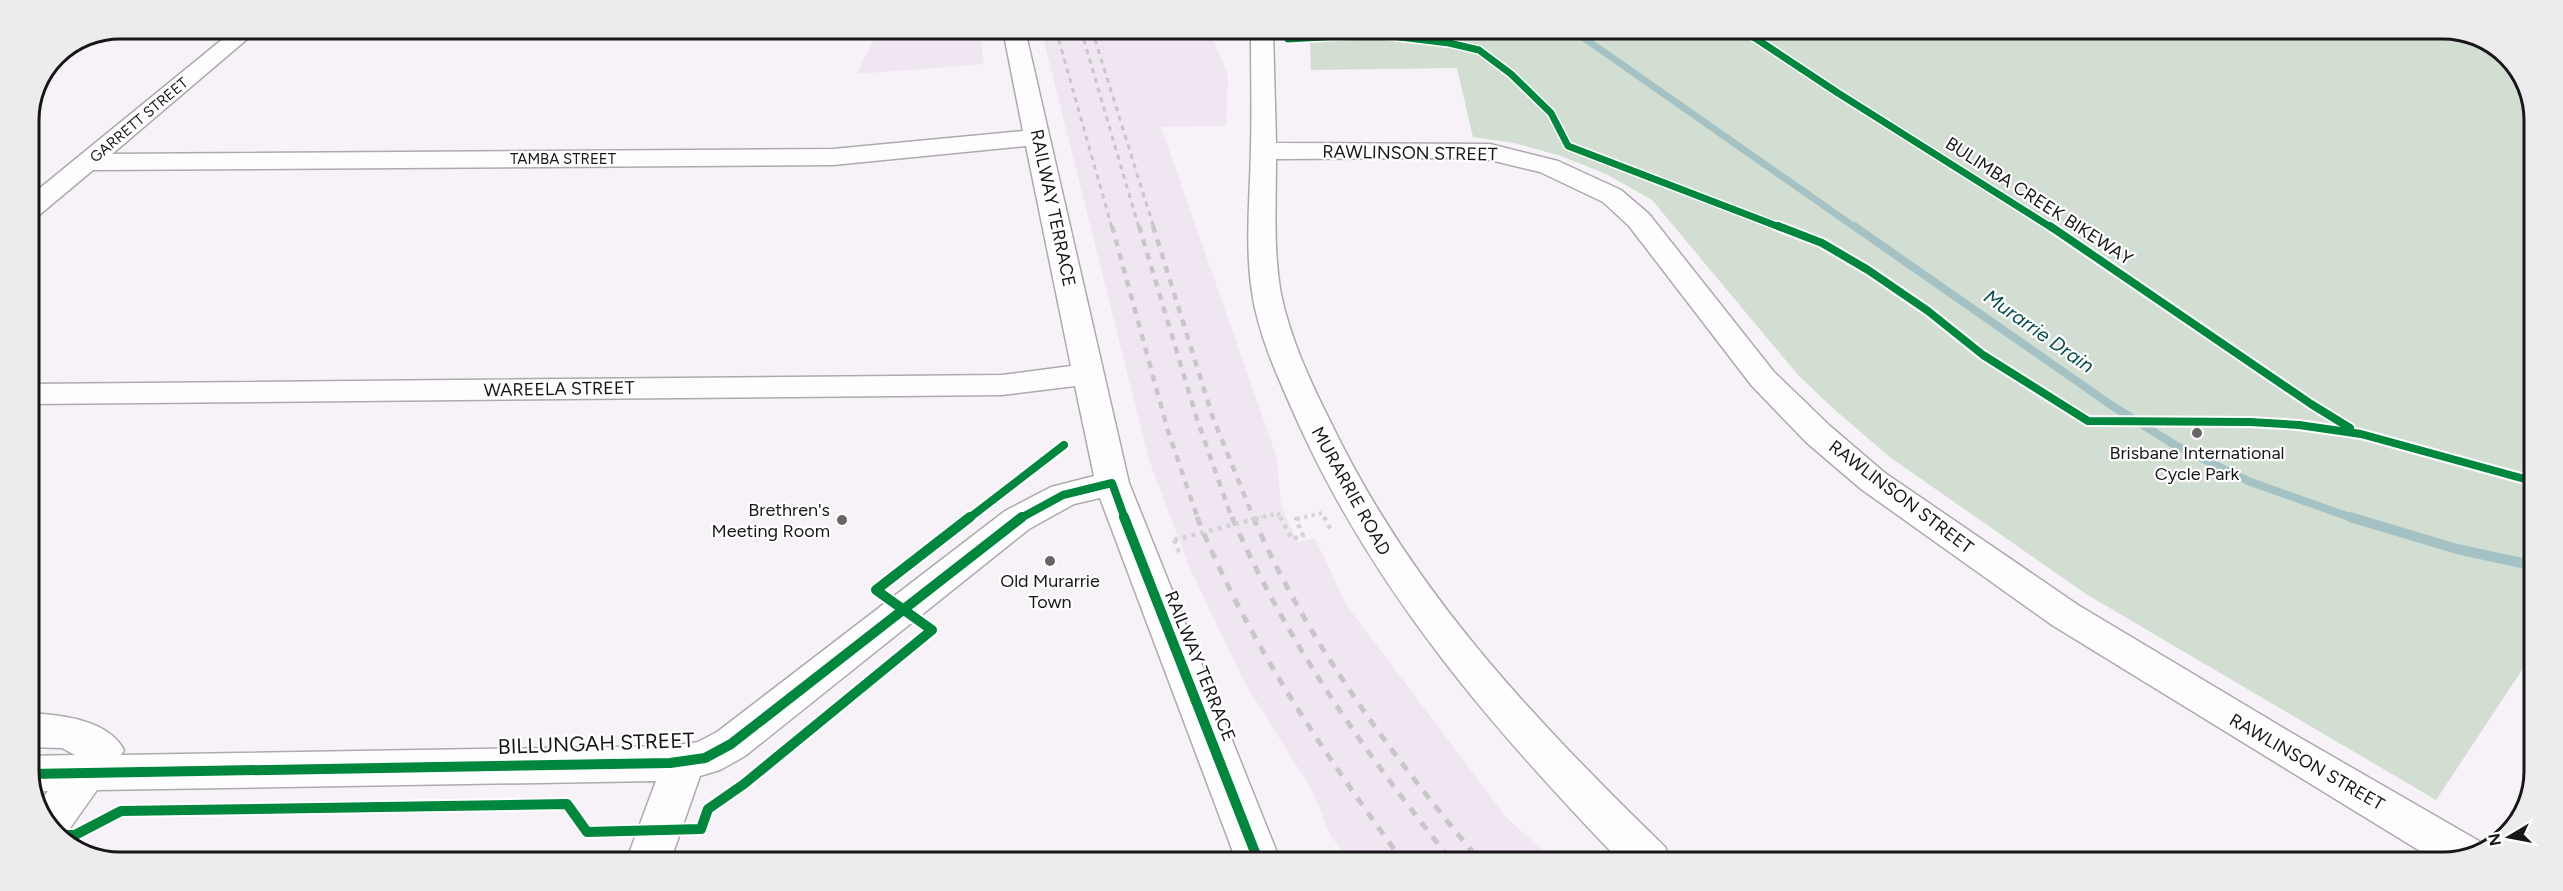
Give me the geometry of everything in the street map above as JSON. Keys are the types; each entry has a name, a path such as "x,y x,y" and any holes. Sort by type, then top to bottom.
{"street":[{"name":"GARRETT STREET","path":"39,202 236,39"},
{"name":"RAILWAY TERRACE","path":"1016,39 1112,483 1255,852"},
{"name":"MURARRIE ROAD","path":"1262,39 1264,151 1262,251 1267,296 1321,441 1353,504 1391,565 1431,622 1468,669 1571,783 1640,852"},
{"name":"TAMBA STREET","path":"88,162 833,157 1037,137"},
{"name":"RAWLINSON STREET","path":"1264,151 1450,150 1490,152 1549,166 1603,191 1624,204 1639,220 1721,328 1790,408 1873,481 2075,621 2456,850"},
{"name":"WAREELA STREET","path":"39,394 1002,385 1089,374"},
{"name":"BILLUNGAH STREET","path":"39,774 684,762 705,758 730,744 1017,520 1063,495 1112,483"},
{"path":"39,731 67,732 103,750 54,817"},
{"path":"652,852 684,762"}],"path":[{"path":"1180,555 1174,540 1278,513 1292,539 1303,536 1296,519 1322,513 1332,532"}],"shaded area":[{"path":"874,39 980,39 984,64 857,74"},
{"path":"1043,39 1213,39 1228,76 1226,126 1161,127 1277,458 1281,504 1297,542 1315,538 1347,606 1505,816 1544,852 1344,852 1331,837 1313,792 1243,680 1188,564 1149,460"},
{"name":"Brisbane International Cycle Park","path":"1311,39 2443,39 2479,47 2500,63 2513,80 2518,89 2524,115 2524,667 2436,800 2086,594 1891,458 1798,375 1652,200 1606,174 1561,156 1514,143 1473,137 1457,68 1311,70"}],"waterway":[{"name":"Murarrie Drain","path":"1585,39 1856,228"},
{"name":"Murarrie Drain","path":"1854,226 2111,405 2175,445 2248,481 2355,519"},
{"name":"Murarrie Drain","path":"2350,517 2457,549 2524,563"}],"railway":[{"path":"1059,39 1112,228"},
{"path":"1084,39 1139,228"},
{"path":"1095,39 1154,228"},
{"path":"1112,226 1168,431 1198,519"},
{"path":"1139,226 1197,419 1232,519"},
{"path":"1153,226 1213,418 1254,519"},
{"path":"1197,517 1217,563 1263,652 1316,737 1396,852"},
{"path":"1232,517 1277,609 1330,696 1445,852"},
{"path":"1253,517 1300,610 1354,697 1415,780 1473,852"}],"cycle path":[{"path":"1416,39 1479,50 1511,74 1551,113 1568,146 1822,243 1868,270 1928,311 1983,355 2088,421 2250,422 2299,425 2361,434 2524,479"},
{"name":"BULIMBA CREEK BIKEWAY","path":"1757,39 1838,93 2032,214 2311,404 2350,428"},
{"path":"71,835 121,811 567,804 587,832 701,829 708,809 744,784 932,630 876,590 1064,445"},
{"path":"39,774 670,763 705,758 731,744 1017,520 1063,495 1112,483 1255,852"}],"place":[{"name":"Brisbane International Cycle Park","path":"2197,433"},
{"name":"Brethren's Meeting Room","path":"842,520"},
{"name":"Old Murarrie Town","path":"1050,561"}]}
